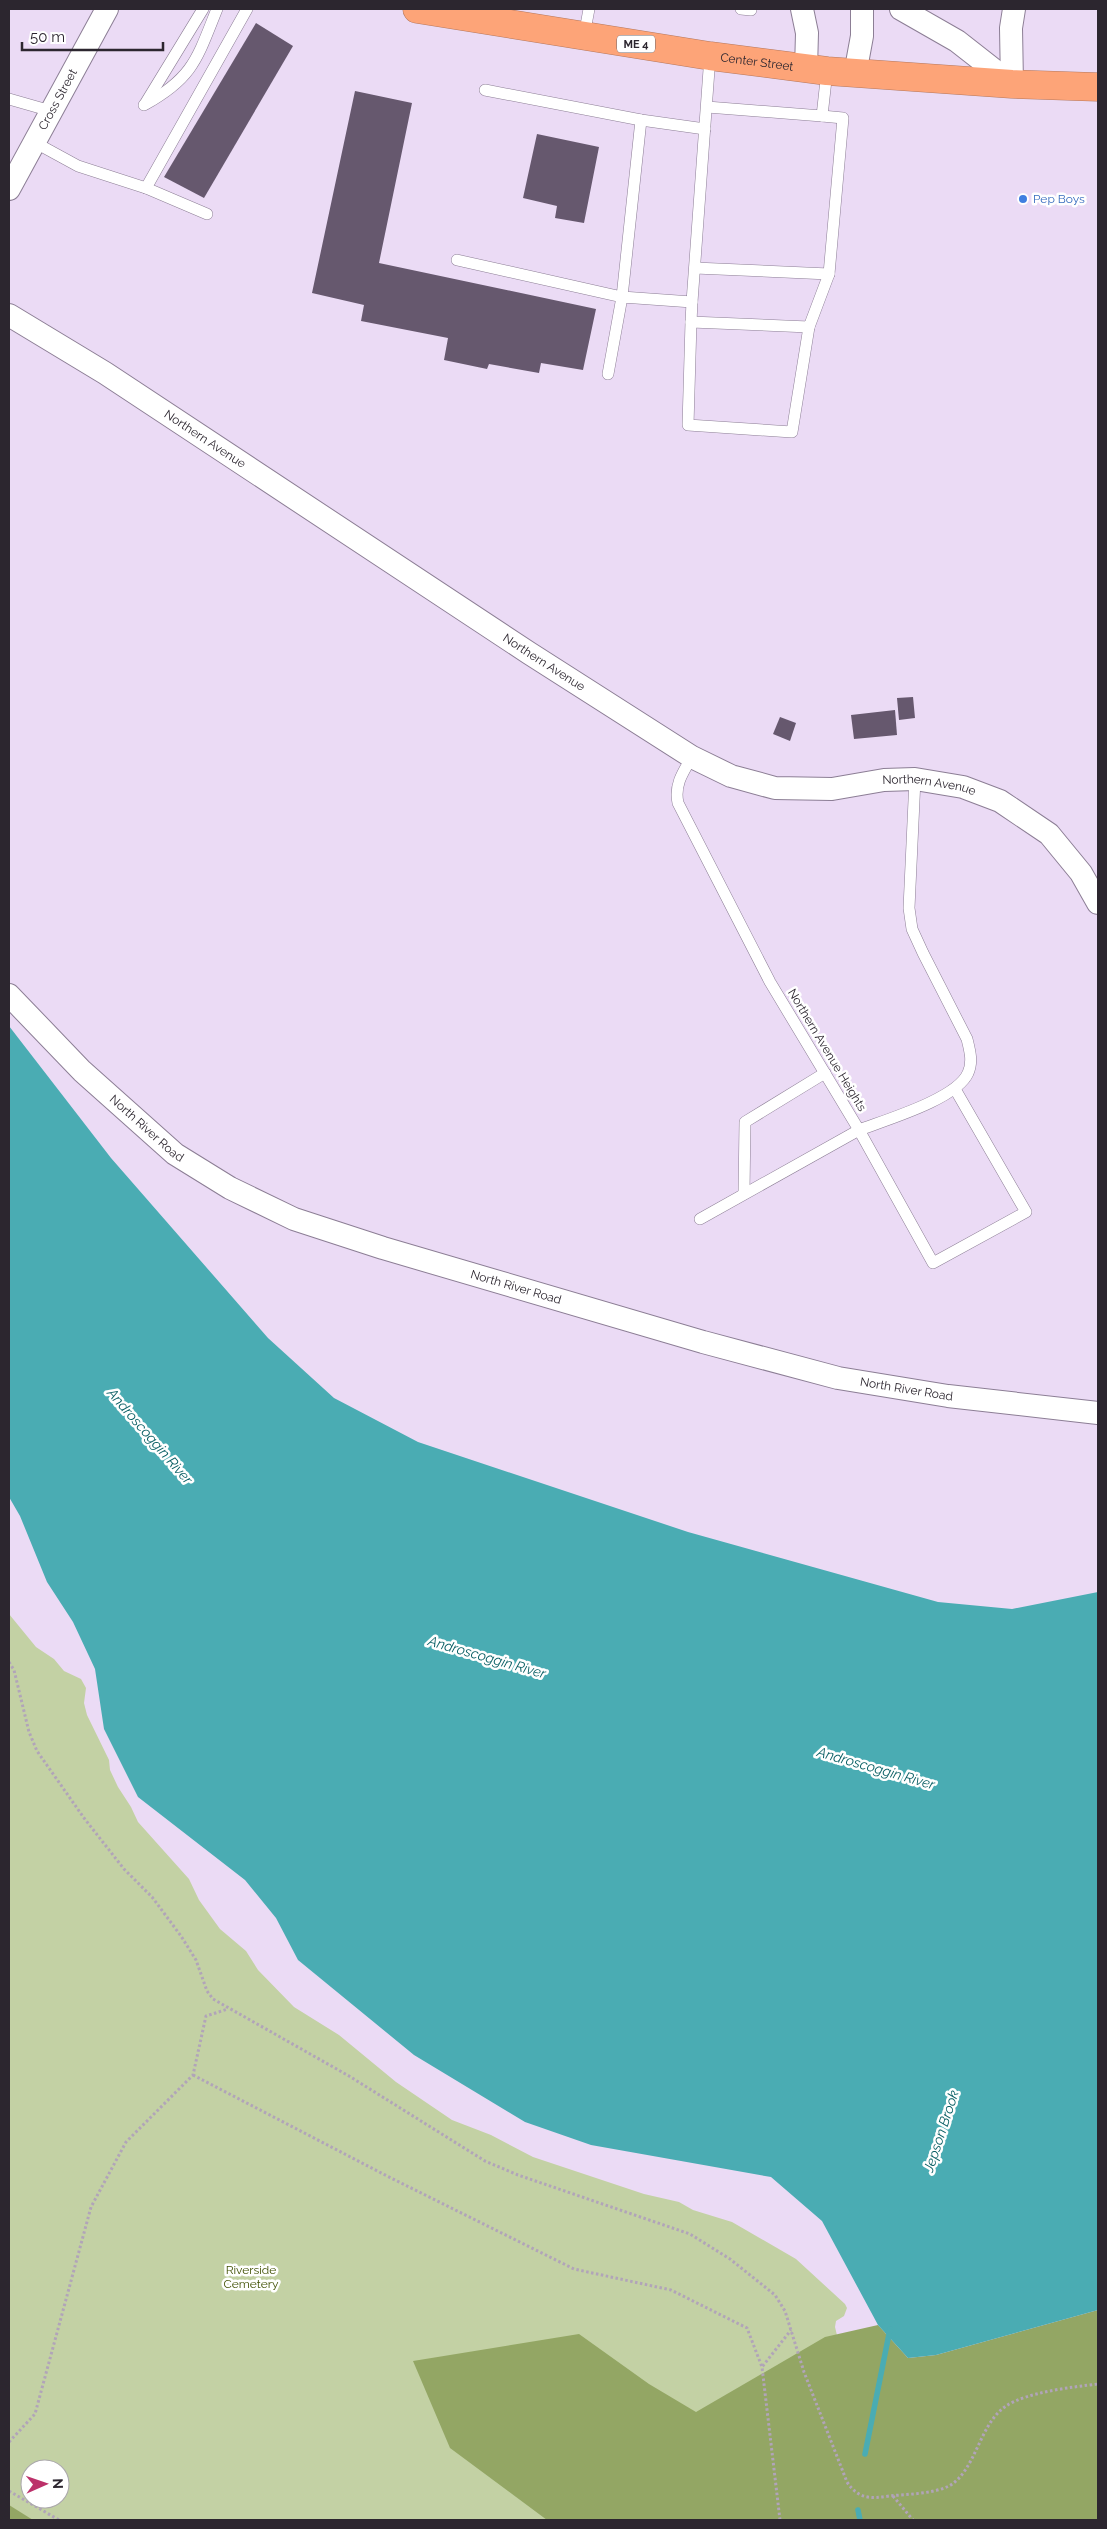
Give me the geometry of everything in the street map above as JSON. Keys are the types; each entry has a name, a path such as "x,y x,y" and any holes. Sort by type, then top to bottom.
{"highway":[{"name":"Center Street","path":"417,9 710,56 817,70 1012,84 1098,86"}],"street":[{"name":"Cross Street","path":"9,189 107,9"},
{"path":"802,9 817,70"},
{"path":"855,74 862,30 862,9"},
{"path":"901,9 957,41 1012,84"},
{"path":"1012,84 1011,28 1014,9"},
{"name":"Northern Avenue","path":"9,315 105,373 529,653 692,757 730,776 775,788 832,789 884,780 915,779 963,787 1000,801 1027,817 1049,834 1062,848 1098,903"},
{"name":"North River Road","path":"9,995 82,1071 175,1154 230,1188 294,1219 383,1248 694,1340 838,1378 948,1396 1098,1413"}],"lane":[{"path":"203,9 144,105 170,91 188,73 201,48 217,9"},
{"path":"146,188 247,9"},
{"path":"584,36 589,9"},
{"path":"707,107 843,118 829,274 808,327 792,432 688,425 692,302 710,56"},
{"path":"817,70 822,116"},
{"path":"484,90 641,120 705,129"},
{"path":"9,99 52,111"},
{"path":"608,374 622,297 641,120"},
{"path":"34,142 78,166 146,188 207,214"},
{"path":"457,260 622,297 692,302"},
{"path":"695,268 829,274"},
{"path":"691,322 808,327"},
{"name":"Northern Avenue Heights","path":"692,757 680,779 676,793 678,803 770,982 859,1130 911,1111 955,1089 968,1075 971,1053 967,1040 912,929 909,908 915,779"},
{"path":"744,1192 744,1122 825,1073"},
{"path":"700,1219 744,1192 859,1130 933,1263 1026,1212 955,1089"}],"path":[{"path":"9,1662 14,1670 29,1732 37,1751 84,1818 124,1869 152,1897 181,1936 196,1960 207,1991 213,1999 349,2076 486,2161 704,2241 730,2259 774,2295 785,2311 804,2372 847,2482 852,2489 866,2498 935,2490 953,2484 962,2474 992,2419 1015,2401 1098,2384"},
{"path":"9,2442 36,2414 91,2207 126,2142 193,2075 206,2016 230,2008"},
{"path":"193,2075 387,2176 574,2269 671,2290 747,2328 762,2367 780,2520"},
{"path":"762,2367 791,2330"},
{"path":"9,2491 59,2520"},
{"path":"892,2496 913,2520"}],"green space":[{"name":"Riverside Cemetery","path":"9,1614 36,1647 54,1659 64,1671 81,1679 86,1688 84,1703 87,1715 109,1760 110,1770 118,1787 138,1822 189,1879 199,1900 220,1929 246,1951 258,1970 294,2007 339,2035 396,2082 452,2120 491,2135 533,2157 644,2194 679,2202 693,2210 732,2222 796,2259 845,2304 847,2308 844,2316 836,2321 835,2327 882,2520 9,2520"}],"shaded area":[{"path":"1098,2310 1098,2520 547,2520 450,2448 413,2361 579,2334 649,2384 696,2412 825,2337 878,2325 908,2358 936,2355"},
{"path":"9,2505 33,2520 9,2520"}],"water":[{"name":"Androscoggin River","path":"9,1026 111,1158 268,1338 334,1398 418,1442 688,1532 938,1602 1012,1609 1098,1592 1098,2310 936,2355 908,2358 878,2325 822,2221 771,2177 591,2145 525,2122 414,2055 298,1960 276,1918 245,1880 138,1797 104,1729 95,1669 73,1622 47,1582 20,1516 9,1497"}],"building":[{"path":"256,23 293,46 204,198 164,177"},
{"path":"355,91 412,103 379,263 596,309 583,370 541,363 539,373 489,364 487,369 444,360 448,338 361,321 364,305 312,293"},
{"path":"537,134 599,147 584,223 555,218 557,206 523,198"},
{"path":"913,697 915,718 899,720 897,698"},
{"path":"895,710 897,735 854,739 851,715"},
{"path":"780,717 796,723 790,741 773,734"}],"waterway":[{"name":"Jepson Brook","path":"865,2454 890,2329"},
{"name":"Jepson Brook","path":"858,2510 860,2520"}],"place":[{"name":"Pep Boys","path":"1023,199"}]}
